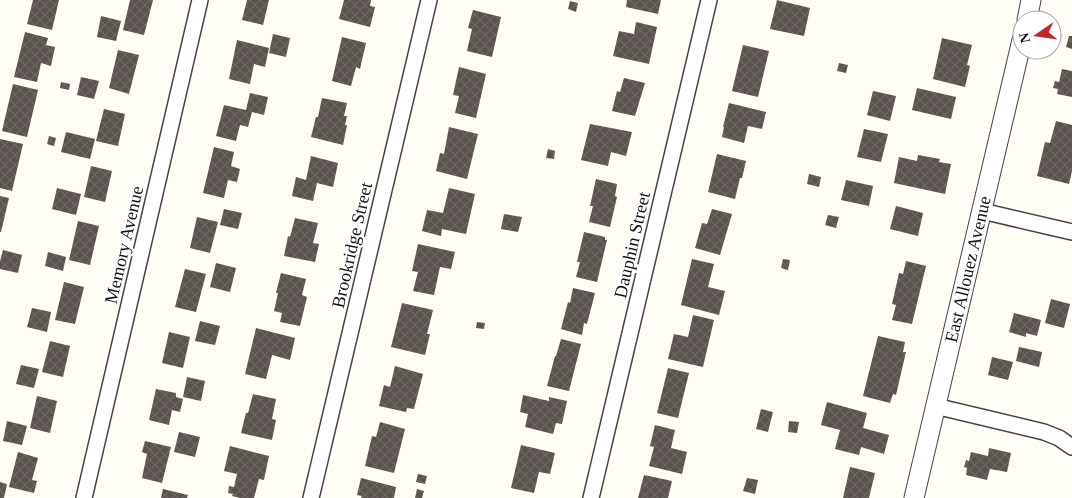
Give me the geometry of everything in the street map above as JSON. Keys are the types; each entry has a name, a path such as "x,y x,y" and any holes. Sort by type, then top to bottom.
{"street":[{"name":"Memory Avenue","path":"84,498 200,0"},
{"name":"Brookridge Street","path":"311,498 429,0"},
{"name":"Dauphin Street","path":"591,498 709,0"},
{"name":"East Allouez Avenue","path":"914,498 1017,60"},
{"path":"982,211 1072,232"},
{"path":"935,406 1044,432 1059,438 1072,447"}],"building":[{"path":"33,0 59,0 52,30 27,24"},
{"path":"130,0 153,0 144,35 123,30"},
{"path":"247,0 269,0 263,25 242,20"},
{"path":"344,0 371,0 370,6 375,7 370,27 339,19"},
{"path":"627,0 661,0 658,14 626,7"},
{"path":"777,0 810,8 804,36 770,29"},
{"path":"570,1 578,3 576,12 568,9"},
{"path":"473,10 501,17 492,57 467,51 472,29 468,28"},
{"path":"101,16 121,21 116,41 97,37"},
{"path":"636,22 657,27 649,64 613,56 619,31 634,34"},
{"path":"25,32 48,38 46,45 55,47 51,66 41,63 37,82 14,77"},
{"path":"273,34 290,38 286,57 269,53"},
{"path":"1069,36 1072,36 1072,49 1066,47"},
{"path":"342,37 366,43 360,69 356,67 351,86 332,81"},
{"path":"942,38 972,45 967,65 970,66 965,87 933,79"},
{"path":"237,40 269,48 265,67 254,64 250,84 229,79"},
{"path":"743,45 769,51 758,97 732,91"},
{"path":"118,50 139,55 129,94 109,88"},
{"path":"839,63 848,65 846,73 837,71"},
{"path":"459,67 486,74 476,118 455,113 459,96 453,95"},
{"path":"1062,69 1072,71 1072,97 1057,94 1058,89 1053,88 1055,81 1059,82"},
{"path":"81,77 99,81 94,99 77,95"},
{"path":"624,78 645,83 635,116 612,111 617,91 620,92"},
{"path":"61,82 70,84 69,90 60,88"},
{"path":"13,84 38,90 27,137 2,131"},
{"path":"917,88 956,97 951,119 912,110"},
{"path":"873,91 896,96 890,121 867,115"},
{"path":"250,93 268,97 264,115 252,112 248,127 240,125 236,141 216,136 224,105 246,110"},
{"path":"322,98 347,103 344,116 347,116 345,125 347,125 343,145 311,137"},
{"path":"729,103 766,112 762,129 748,126 744,143 722,137"},
{"path":"104,109 125,114 118,146 96,141"},
{"path":"1056,121 1072,125 1072,171 1069,184 1037,176 1045,142 1050,143"},
{"path":"590,124 632,132 626,156 611,152 608,166 581,160"},
{"path":"449,127 478,134 467,179 436,171 440,153 444,154"},
{"path":"864,129 888,134 881,162 857,157"},
{"path":"66,132 95,139 90,159 61,152"},
{"path":"49,136 56,138 54,146 47,144"},
{"path":"0,139 23,144 12,191 0,188"},
{"path":"214,147 234,152 231,166 240,169 237,182 228,180 224,198 203,193"},
{"path":"548,149 555,151 554,159 546,158"},
{"path":"717,154 746,161 735,199 708,192"},
{"path":"918,155 940,159 939,162 951,164 945,194 894,183 899,157 917,161"},
{"path":"311,156 338,163 333,187 317,183 313,201 292,196 296,177 306,180"},
{"path":"91,166 112,171 105,202 84,197"},
{"path":"809,174 821,177 819,187 807,184"},
{"path":"596,179 617,184 615,196 617,197 610,227 589,222 593,206 590,206"},
{"path":"846,180 873,186 869,206 841,200"},
{"path":"57,188 81,194 76,215 52,209"},
{"path":"449,188 475,194 466,234 442,229 441,236 422,231 427,210 443,213"},
{"path":"0,196 9,198 1,232 0,232"},
{"path":"896,206 923,213 918,236 890,229"},
{"path":"224,209 242,213 238,229 220,225"},
{"path":"712,209 732,214 720,255 695,248 702,223 707,224"},
{"path":"504,214 522,217 518,232 501,229"},
{"path":"828,215 839,217 836,228 825,225"},
{"path":"197,217 218,222 210,253 190,248"},
{"path":"295,218 318,223 313,243 319,244 315,262 284,256 288,236 290,237"},
{"path":"78,221 99,226 90,265 69,260"},
{"path":"584,232 605,237 605,240 607,240 597,282 576,277 580,262 577,262"},
{"path":"418,244 455,252 451,269 440,267 434,295 413,291 418,272 412,271"},
{"path":"3,250 22,255 18,273 0,269"},
{"path":"48,252 66,257 63,271 45,266"},
{"path":"692,259 714,264 708,287 725,291 719,315 681,305"},
{"path":"783,259 790,260 788,270 781,268"},
{"path":"906,261 926,266 912,324 892,320 896,305 892,304 899,273 903,274"},
{"path":"216,263 236,268 230,292 210,287"},
{"path":"185,269 206,274 196,312 175,307"},
{"path":"281,273 306,279 302,295 307,297 300,326 280,322 282,313 274,311"},
{"path":"64,282 84,287 75,324 55,320"},
{"path":"573,288 595,293 587,324 584,323 582,335 561,329"},
{"path":"1051,299 1070,304 1064,328 1045,323"},
{"path":"402,303 433,310 427,334 430,334 425,355 391,347"},
{"path":"32,308 51,312 47,332 27,327"},
{"path":"1014,313 1041,320 1037,336 1026,333 1026,337 1009,332"},
{"path":"693,315 714,320 703,367 668,359 674,334 688,337"},
{"path":"200,321 220,326 215,345 195,341"},
{"path":"477,322 485,323 484,329 476,328"},
{"path":"256,328 295,338 290,360 272,355 266,379 245,374"},
{"path":"169,332 190,337 183,368 162,363"},
{"path":"878,336 905,342 903,352 906,352 896,395 893,394 890,403 863,396"},
{"path":"561,339 581,344 569,391 547,386"},
{"path":"50,341 70,346 63,377 42,372"},
{"path":"1019,347 1042,352 1039,367 1016,361"},
{"path":"992,357 1013,362 1008,380 988,375"},
{"path":"21,365 39,369 34,388 16,384"},
{"path":"395,366 423,374 414,409 407,408 406,412 379,406 384,385 390,387"},
{"path":"668,368 689,373 678,418 657,413"},
{"path":"187,377 205,381 201,401 183,397"},
{"path":"156,389 176,393 176,397 183,399 180,412 172,410 169,425 149,420"},
{"path":"253,394 276,399 272,419 276,420 272,440 241,433"},
{"path":"523,395 549,401 549,397 567,401 562,424 556,423 553,434 525,427 528,414 520,412"},
{"path":"37,396 57,401 50,433 30,428"},
{"path":"827,402 867,413 863,428 889,435 884,454 861,447 859,455 835,449 840,430 821,425"},
{"path":"761,409 773,412 768,432 756,429"},
{"path":"7,421 27,426 22,445 3,441"},
{"path":"789,421 799,422 797,433 788,432"},
{"path":"380,422 405,429 394,473 365,466 372,436 376,437"},
{"path":"655,425 675,430 671,448 687,452 682,474 649,466 654,447 650,446"},
{"path":"179,432 200,437 195,457 174,452"},
{"path":"145,441 171,447 162,483 142,478 147,454 142,452"},
{"path":"521,445 555,453 550,474 539,472 534,493 511,488"},
{"path":"230,446 269,456 264,480 259,479 254,498 240,498 228,493 229,486 234,487 237,474 224,471"},
{"path":"989,448 1011,453 1007,472 990,469 987,480 966,475 967,468 964,467 966,460 969,461 971,452 988,456"},
{"path":"18,452 38,458 32,480 37,481 34,493 9,487"},
{"path":"850,467 875,473 869,498 843,498"},
{"path":"418,474 427,476 425,484 416,482"},
{"path":"644,475 672,481 668,498 638,498"},
{"path":"361,478 396,487 394,498 361,498 362,496 357,495"},
{"path":"747,478 758,480 755,494 743,491"},
{"path":"0,482 7,484 4,498 0,498"},
{"path":"163,489 188,495 187,498 161,498"},
{"path":"417,489 424,491 422,498 415,498"}]}
